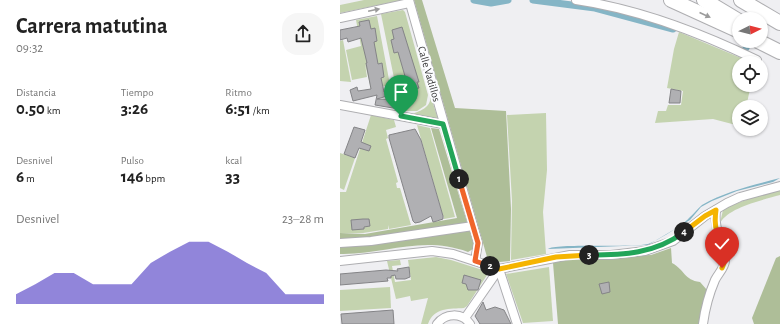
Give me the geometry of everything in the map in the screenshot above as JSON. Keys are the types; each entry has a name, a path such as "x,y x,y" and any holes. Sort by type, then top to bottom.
{"highway":[{"path":"671,0 732,28"},
{"path":"704,0 732,17"},
{"path":"741,0 780,23"},
{"path":"768,38 780,45"},
{"path":"768,46 780,52"}],"street":[{"path":"576,0 622,9 663,21 705,36 748,56"},
{"path":"340,18 409,2"},
{"name":"Calle Vadillos","path":"409,2 478,243 475,261"},
{"path":"340,105 443,124"},
{"path":"340,261 432,251 453,254 499,269 570,255 611,255 645,251 673,241 705,216 740,197 780,186"},
{"path":"703,324 708,298 725,262 725,253 716,231 716,210"},
{"path":"340,243 371,241 472,226"},
{"path":"437,324 446,316 454,315 468,321 499,269"},
{"path":"499,269 517,324"}],"green space":[{"path":"364,0 402,0 340,13 340,5"},
{"path":"414,0 422,0 455,108 506,111 511,209 510,261 500,262 487,257"},
{"path":"403,10 405,12 428,95 426,105 417,111 405,111 408,96 400,91 395,83 381,14"},
{"path":"377,16 390,85 371,89 365,64 367,77 352,80 346,50 361,46 356,20"},
{"path":"679,32 736,56 732,56 732,92 749,92 748,100 732,100 732,124 713,119 655,123 658,111 666,111 668,105 681,105 683,91 667,88 674,49"},
{"path":"343,40 351,82 340,81 340,41"},
{"path":"431,97 438,119 413,114 427,107"},
{"path":"546,113 547,170 543,212 546,254 511,260 512,201 507,115"},
{"path":"371,115 394,120 396,127 386,130 388,138 386,139 398,182 396,183 397,188 400,188 411,225 389,229 389,225 388,229 363,233 340,233 340,192 346,192"},
{"path":"417,125 430,128 455,217 444,219"},
{"path":"431,128 439,129 473,242 473,249 468,252 451,247 419,245 357,254 340,254 340,233 365,234 457,218"},
{"path":"340,153 355,158 344,190 340,188"},
{"path":"780,188 780,195 738,208 724,217 720,223 723,210 729,206"},
{"path":"671,248 672,263 688,277 700,282 707,290 701,324 558,324 553,263 557,259 651,255"},
{"path":"780,256 780,324 754,324 752,318 776,258"},
{"path":"436,257 489,272 467,306 464,308 443,310 434,314 428,324 421,324 428,298 411,301 410,296 396,299 387,261 400,260 401,265 392,266 395,282 411,280 408,260"},
{"path":"549,267 553,321 523,323 506,274"},
{"path":"390,287 391,308 340,311 340,290"}],"water":[{"path":"780,178 773,182 737,191 712,201 701,207 690,220 676,228 686,221 702,205 711,200 740,189"},
{"path":"655,241 648,245 629,246 648,244"},
{"path":"564,246 623,246 548,249"}],"building":[{"path":"369,20 371,29 375,28 377,41 374,42 378,64 382,63 384,77 381,78 384,92 394,94 377,99 407,100 405,110 375,105 377,95 353,101 350,90 357,87 358,91 371,89 367,63 361,38 348,42 347,38 340,40 340,30 360,26 359,22"},
{"path":"402,27 419,82 417,82 419,88 409,90 398,52 394,53 391,40 394,39 392,30"},
{"path":"671,89 681,91 680,103 669,103"},
{"path":"354,127 365,130 361,142 371,146 369,151 359,148 355,158 344,154"},
{"path":"415,129 421,140 443,216 443,219 433,222 431,216 420,222 415,223 413,221 389,138 389,135"},
{"path":"369,219 370,226 364,227 364,229 352,230 351,220"},
{"path":"409,267 410,277 405,279 396,279 395,275 391,276 391,278 387,278 388,281 340,285 340,274 386,270 398,271 397,269"},
{"path":"464,275 481,280 478,290 468,290 466,284 462,283"},
{"path":"609,282 610,292 602,294 599,284"},
{"path":"483,302 486,310 495,307 504,310 511,324 480,324 475,316"},
{"path":"393,310 394,324 342,324 341,314"}],"waterway":[{"path":"474,0 491,3 508,0"},
{"path":"533,0 595,8 673,29"}],"route":[{"path":"401,116 443,124 478,243 475,261 499,269 570,255 611,255 645,251 659,248 673,241 705,216 716,210 716,231 725,253 725,262 722,268"}]}
